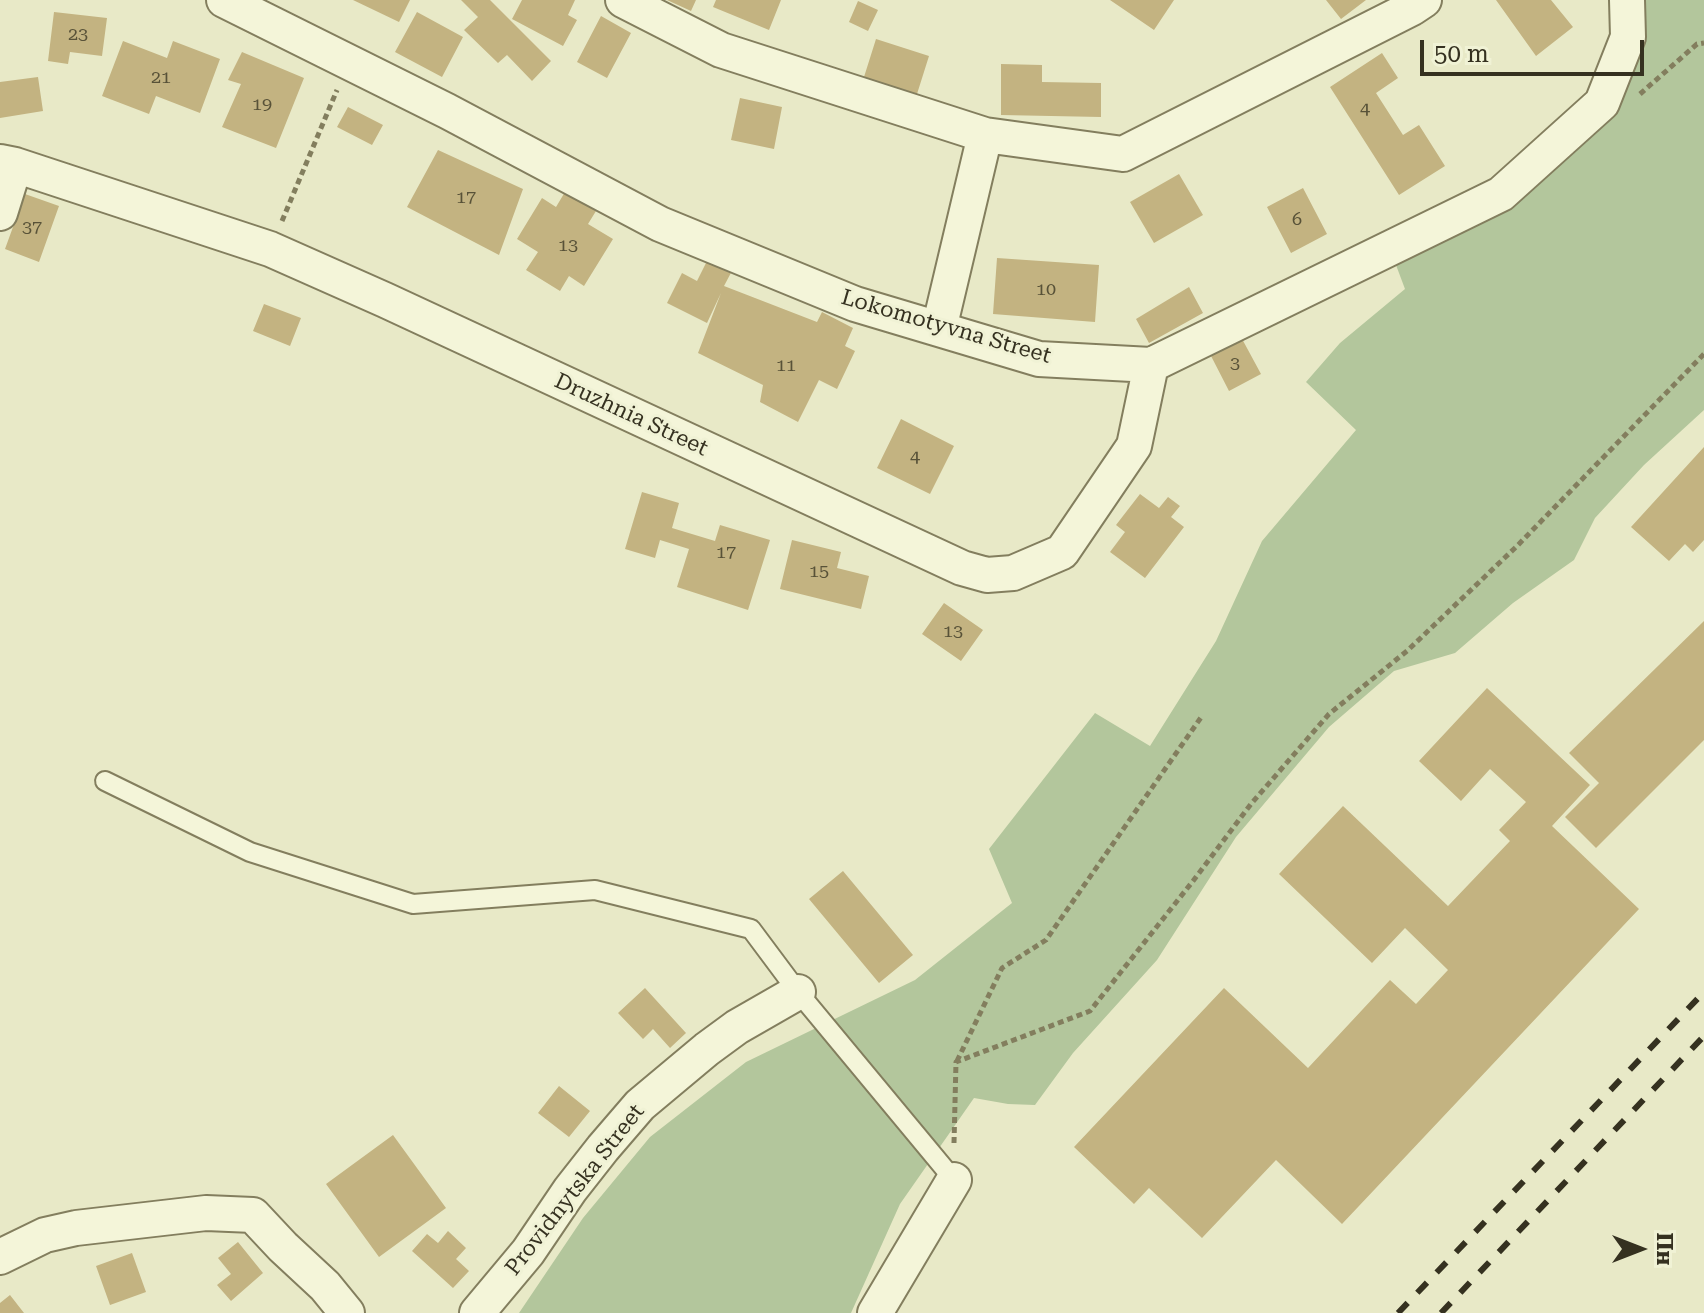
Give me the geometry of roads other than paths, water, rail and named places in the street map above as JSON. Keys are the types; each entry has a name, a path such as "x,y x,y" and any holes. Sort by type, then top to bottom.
{"street":[{"name":"Lokomotyvna Street","path":"224,0 434,104 660,224 855,304 1039,359 1151,365 1501,194 1602,103 1628,37 1627,0"},
{"path":"623,0 721,50 985,135 1123,154 1424,0"},
{"path":"939,329 985,135"},
{"path":"0,213 7,164"},
{"name":"Druzhnia Street","path":"7,164 270,249 947,561 987,575 1013,573 1062,552 1134,446 1151,365"},
{"name":"Providnytska Street","path":"477,1313 528,1252 570,1190 640,1105 737,1027 798,992"},
{"path":"875,1313 954,1180"},
{"path":"0,1257 45,1235 76,1228 206,1213 253,1215 325,1286 347,1313"}],"lane":[{"path":"105,781 250,852 413,904 595,890 751,929 798,992 954,1180"}],"railway":[{"path":"1398,1313 1704,992"},
{"path":"1441,1313 1704,1036"}]}
